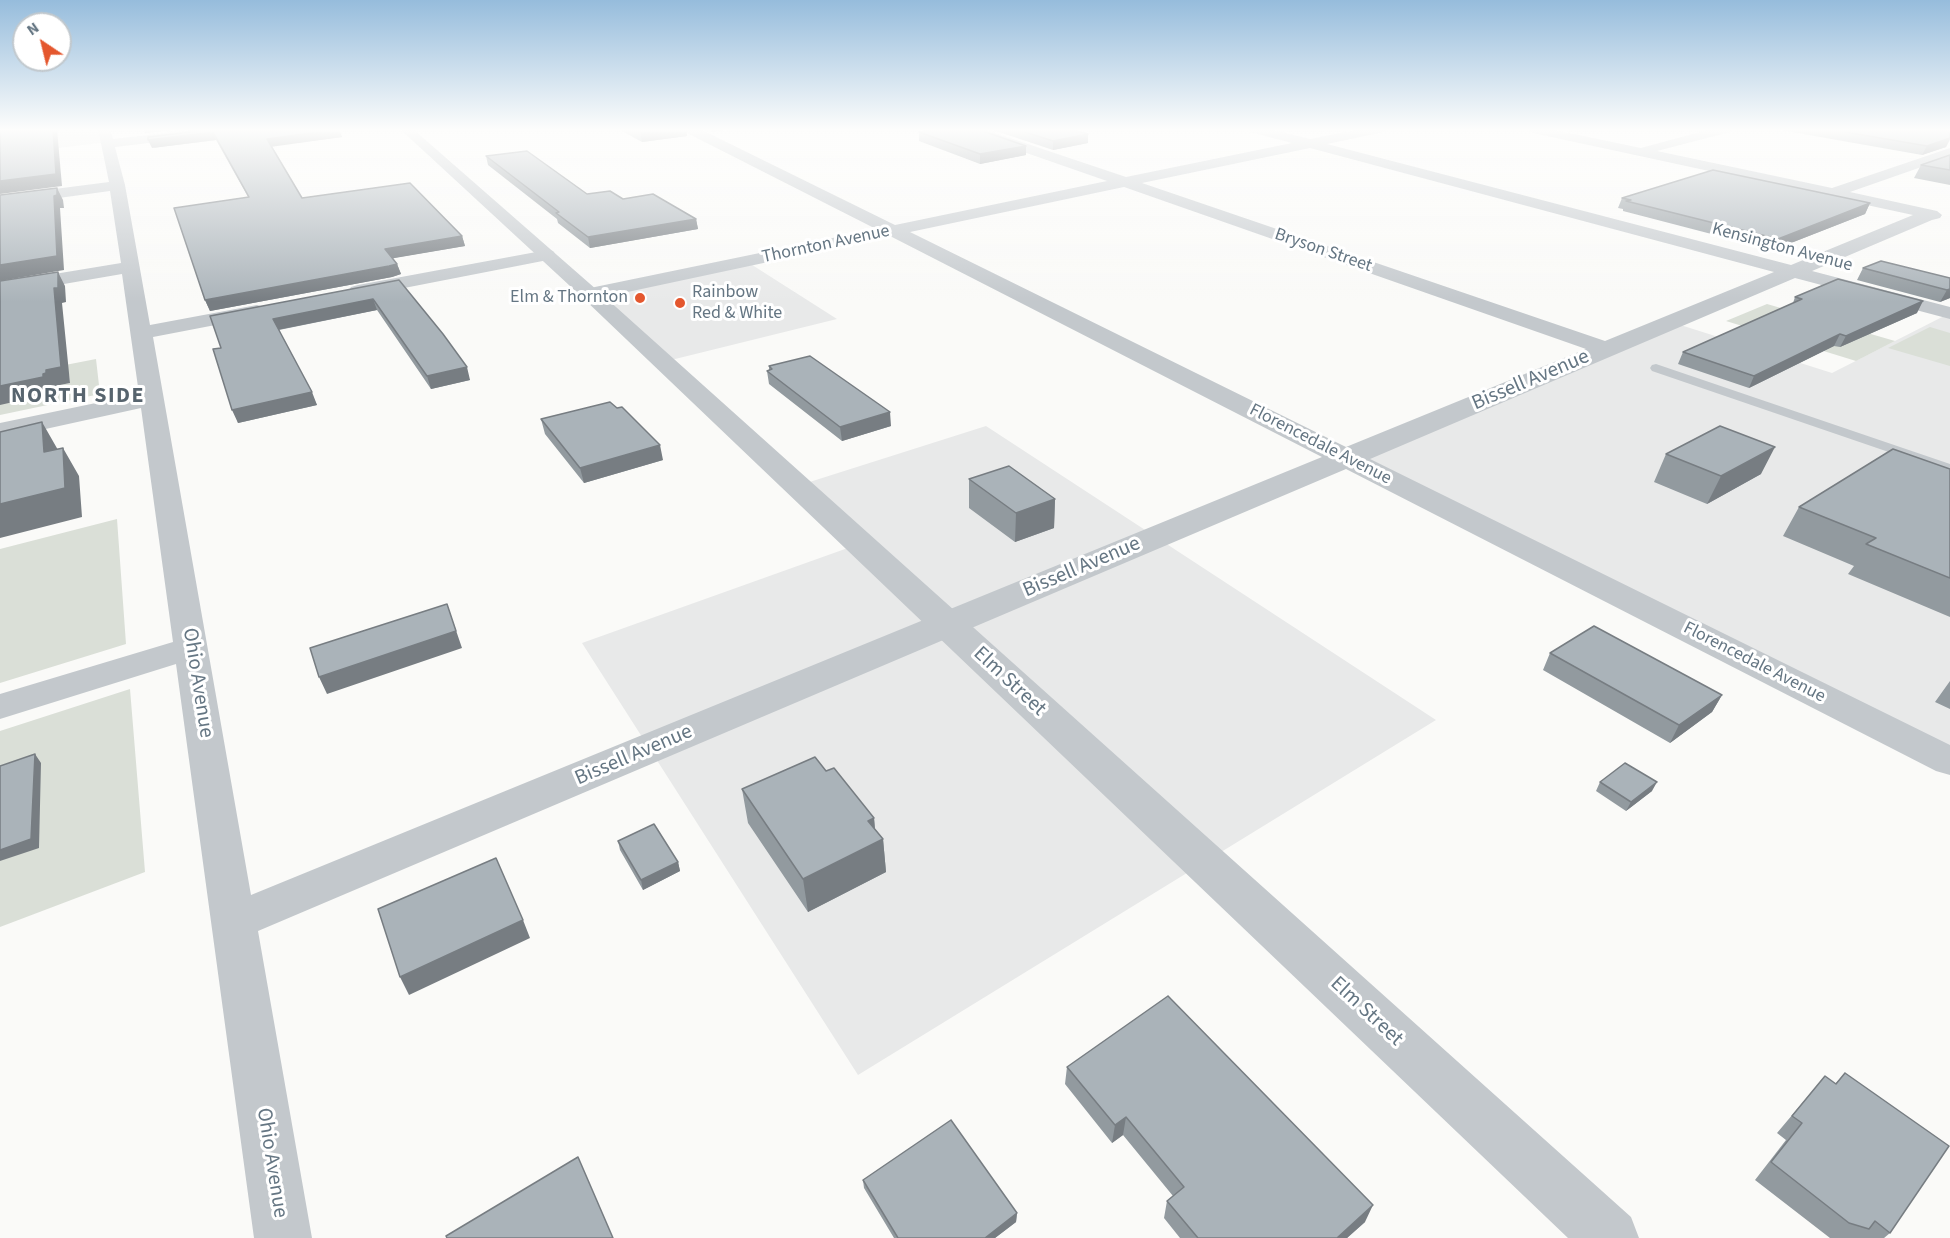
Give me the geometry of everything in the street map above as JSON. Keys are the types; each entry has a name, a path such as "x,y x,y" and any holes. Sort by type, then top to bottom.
{"street":[{"path":"0,201 104,187"},
{"name":"Ohio Avenue","path":"117,187 284,1238"},
{"name":"Elm Street","path":"471,187 590,294 1610,1238"},
{"name":"Florencedale Avenue","path":"806,187 1950,761"},
{"name":"Thornton Avenue","path":"590,294 1102,187"},
{"name":"Bryson Street","path":"1139,187 1606,349"},
{"name":"Kensington Avenue","path":"1475,187 1950,313"},
{"path":"1805,187 1940,216"},
{"path":"1834,193 1852,187"},
{"name":"Bissell Avenue","path":"233,922 1793,271 1940,216"},
{"path":"345,294 547,255"},
{"path":"0,289 130,267"},
{"path":"141,333 275,307"},
{"path":"0,431 152,398"},
{"path":"0,707 192,647"}],"lane":[{"path":"1656,368 1950,469"}],"shaded area":[{"path":"746,261 837,319 663,362 590,294"},
{"path":"1767,304 1895,341 1856,361 1726,321"},
{"path":"1950,313 1950,761 1345,458 1671,322 1832,373"},
{"path":"1930,327 1950,333 1950,366 1888,348"},
{"path":"96,359 100,394 0,415 0,401 55,389 55,386 70,383 69,374 55,367"},
{"path":"986,426 1436,720 858,1075 582,643 859,544 797,486"},
{"path":"117,519 126,644 0,683 0,549"},
{"path":"130,689 145,872 0,927 0,731"}],"building":[{"path":"243,187 295,187 302,198 383,187 414,187 462,236 385,249 397,264 389,266 205,300 174,208 249,197"},
{"path":"526,187 577,187 587,194 610,191 623,199 653,194 696,219 588,237 556,213 559,212"},
{"path":"1658,187 1793,187 1870,203 1778,239 1626,201 1631,200 1622,198"},
{"path":"57,188 57,195 54,196 57,256 0,265 0,195"},
{"path":"1881,261 1950,278 1950,289 1863,268"},
{"path":"58,272 58,288 54,288 61,367 46,370 43,377 0,386 0,281"},
{"path":"1838,279 1923,301 1846,336 1840,334 1754,376 1683,352 1802,299 1795,297"},
{"path":"399,280 467,367 427,376 373,299 273,319 312,392 232,410 213,349 221,348 210,316"},
{"path":"810,356 890,412 840,427 767,371 772,369 769,366"},
{"path":"610,402 617,408 622,407 660,445 580,468 541,419"},
{"path":"42,422 44,452 63,448 65,488 0,504 0,432"},
{"path":"1720,426 1775,447 1721,476 1666,454"},
{"path":"1893,449 1950,469 1950,578 1866,544 1876,538 1799,507"},
{"path":"1009,466 1055,499 1016,513 969,479"},
{"path":"447,604 456,631 319,677 310,648"},
{"path":"1594,626 1722,695 1679,725 1550,653"},
{"path":"35,754 31,839 0,850 0,766"},
{"path":"815,757 826,771 834,768 874,818 868,821 883,839 803,879 742,789"},
{"path":"1625,763 1657,782 1631,802 1600,782"},
{"path":"654,824 678,862 641,880 618,841"},
{"path":"496,858 523,920 400,977 378,909"},
{"path":"1168,996 1373,1205 1337,1238 1198,1238 1167,1201 1184,1187 1126,1117 1115,1125 1067,1067"},
{"path":"1845,1073 1949,1146 1890,1233 1875,1221 1869,1229 1849,1223 1771,1162 1802,1123 1792,1116 1825,1076 1836,1084"},
{"path":"951,1120 1017,1213 985,1238 898,1238 863,1180"},
{"path":"578,1157 613,1238 447,1238 446,1236"}],"place":[{"name":"Elm & Thornton","path":"640,298"},
{"name":"Rainbow Red & White","path":"680,303"}],"district":[{"name":"NORTH SIDE","path":"78,397"}]}
